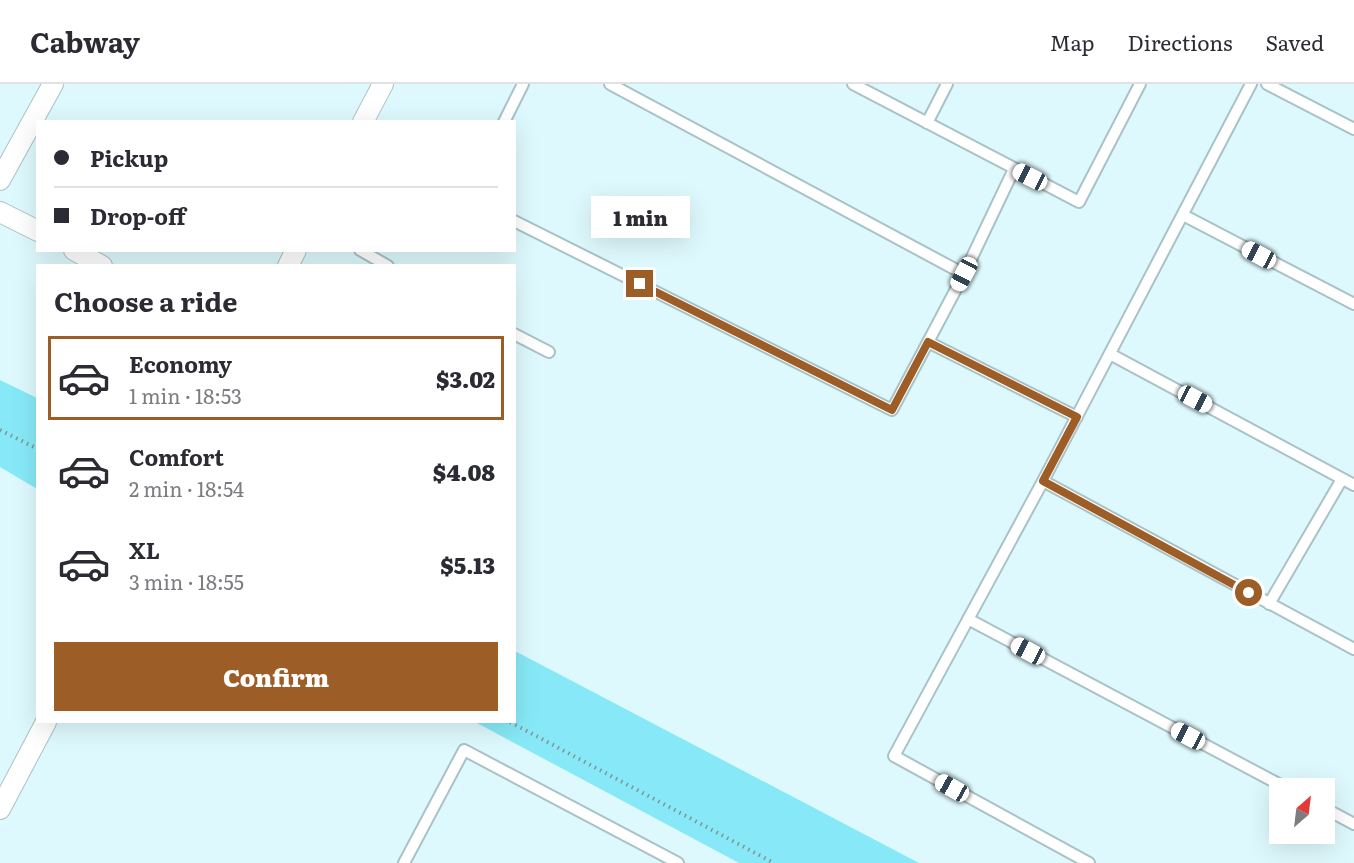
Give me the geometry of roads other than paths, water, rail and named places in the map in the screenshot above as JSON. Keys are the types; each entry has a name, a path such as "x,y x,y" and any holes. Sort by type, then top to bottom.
{"street":[{"path":"0,180 53,84"},
{"path":"364,120 383,84"},
{"path":"0,212 36,230"},
{"path":"78,252 98,264"},
{"path":"0,808 45,723"}],"lane":[{"path":"505,120 523,84"},
{"path":"610,84 964,274"},
{"path":"853,84 1078,202 1140,84"},
{"path":"927,123 946,84"},
{"path":"1089,863 894,756 1077,417 1251,84"},
{"path":"1267,84 1354,129"},
{"path":"516,222 892,410 964,274 1014,169"},
{"path":"1183,215 1354,304"},
{"path":"364,252 384,264"},
{"path":"516,335 549,352"},
{"path":"928,342 1077,417"},
{"path":"1110,354 1354,485"},
{"path":"1269,604 1342,478"},
{"path":"1043,481 1354,649"},
{"path":"968,619 1269,779"},
{"path":"404,863 464,750 678,863"},
{"path":"1335,814 1354,824"}]}
